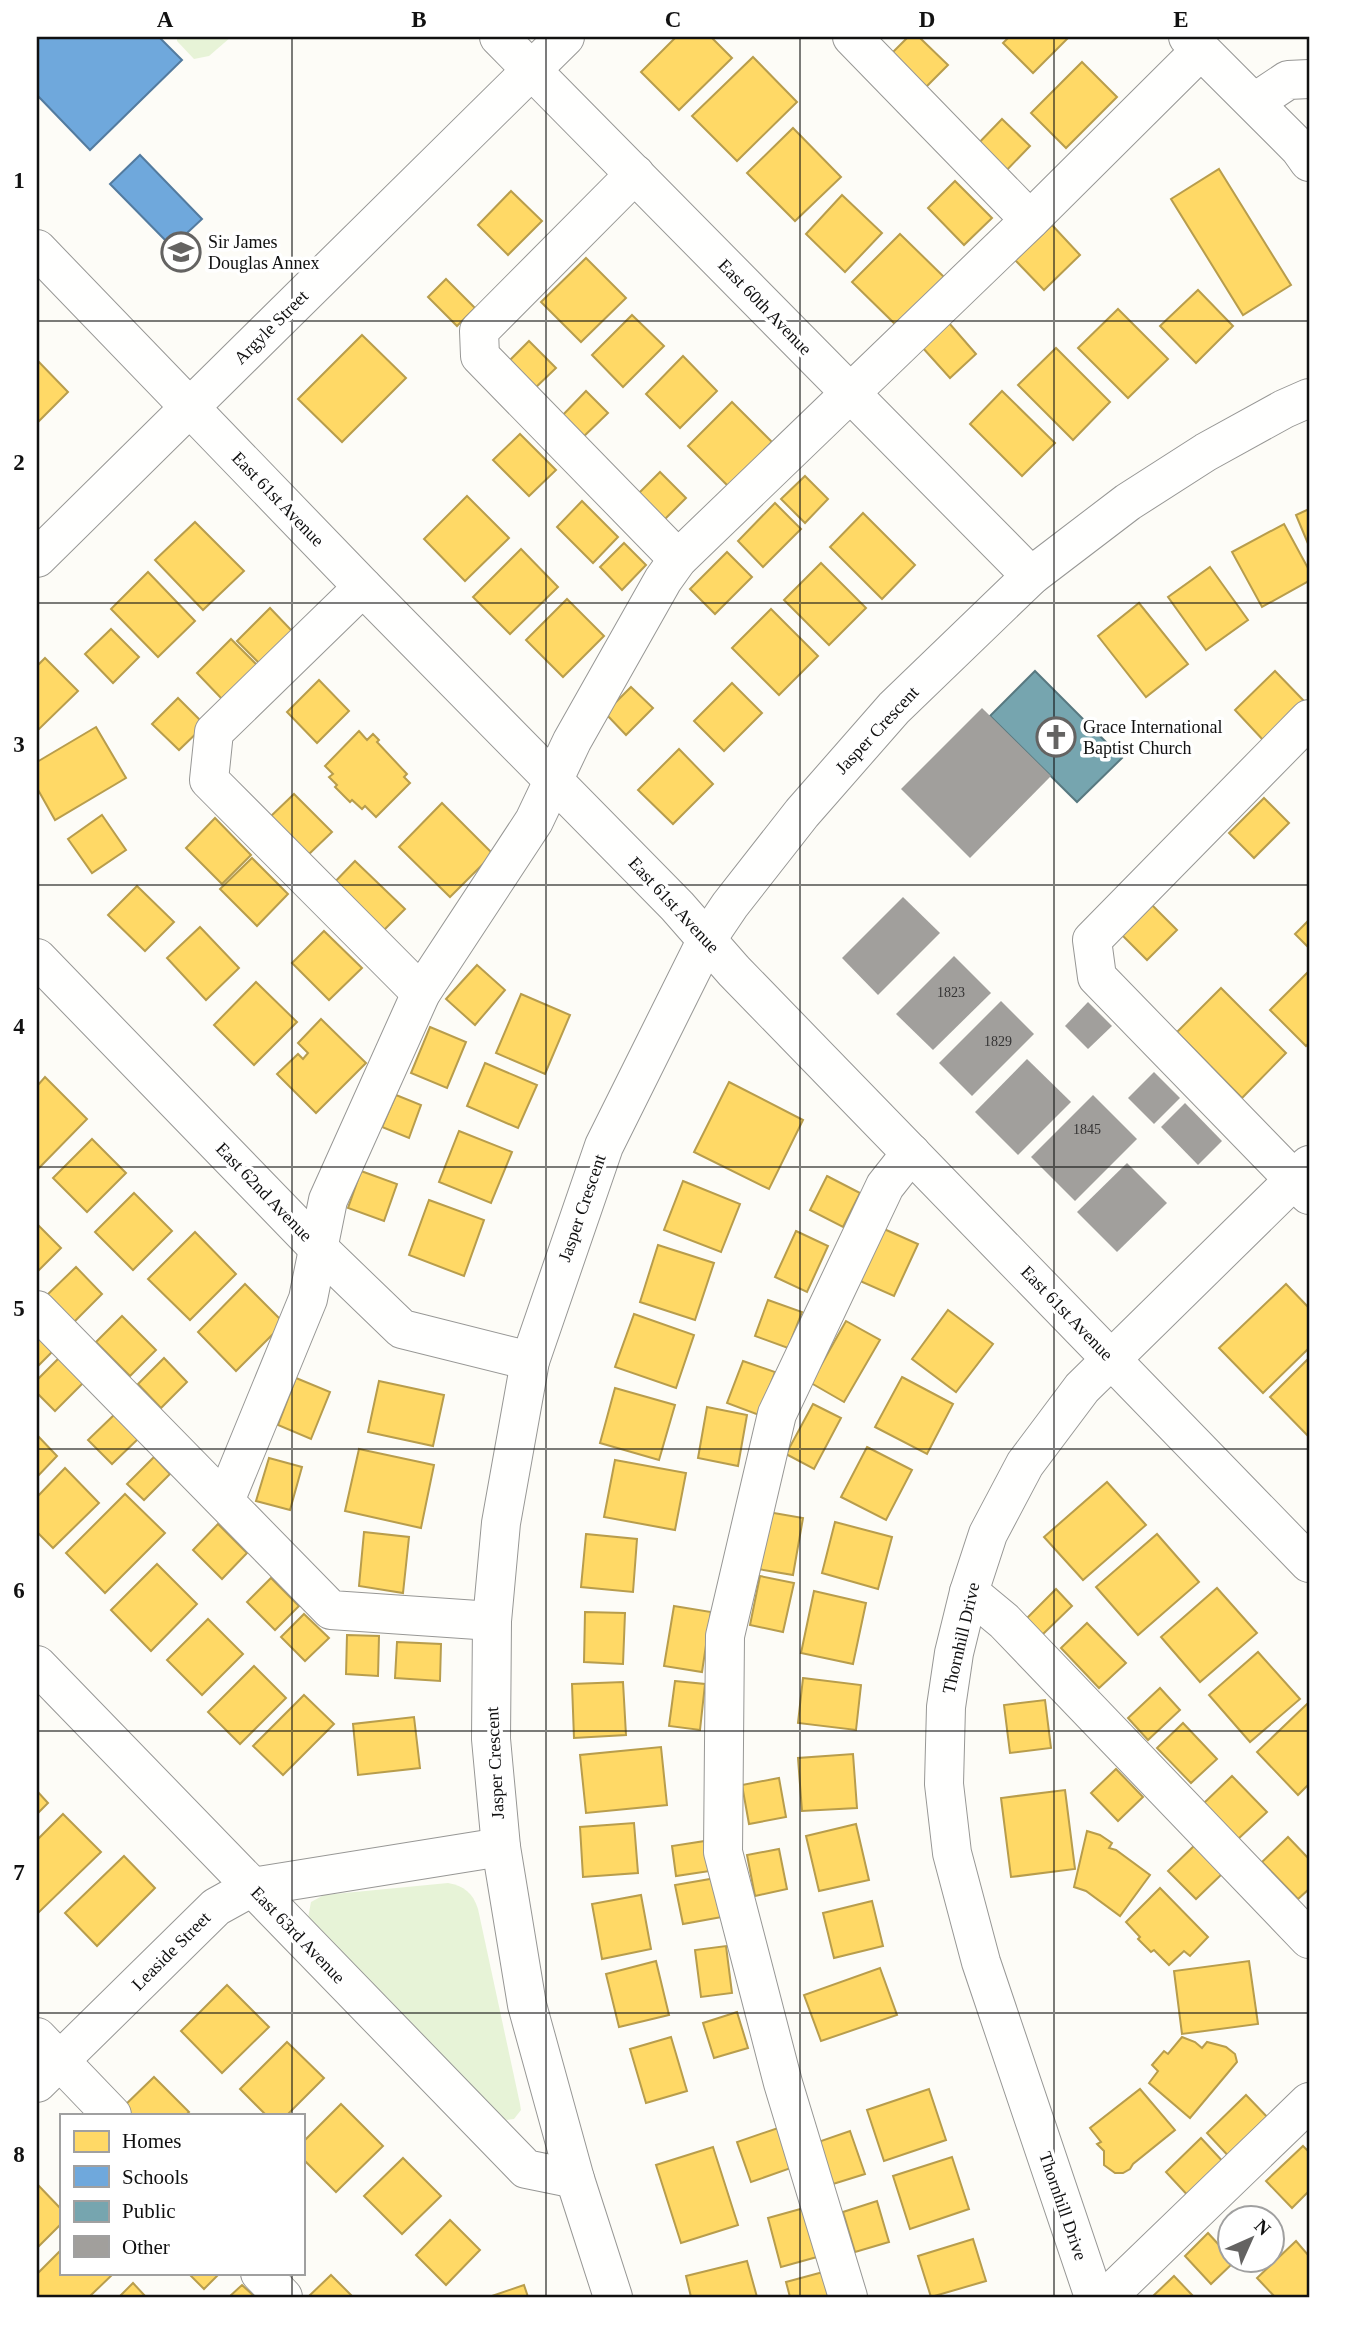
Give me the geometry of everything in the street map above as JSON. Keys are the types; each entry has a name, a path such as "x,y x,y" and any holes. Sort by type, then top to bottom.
{"street":[{"name":"East 60th Avenue","path":"499,37 1031,576"},
{"name":"Argyle Street","path":"37,558 565,37"},
{"path":"852,37 1030,220"},
{"path":"225,1501 308,1299 328,1200 421,993 534,821 552,780 663,580 678,559 1030,220 1195,43 1255,102 1309,162"},
{"path":"1255,102 1287,80 1309,79"},
{"path":"635,174 479,331 480,356 678,559"},
{"name":"East 61st Avenue","path":"37,249 363,587 677,906 734,971 1309,1563"},
{"name":"Jasper Crescent","path":"613,2297 575,2179 527,2005 501,1847 491,1740 492,1622 501,1523 530,1361 604,1146 707,940 730,905 802,813 894,708 1031,576 1128,502 1206,453 1309,398"},
{"path":"363,587 215,732 209,780 421,993"},
{"path":"1304,1180 1097,976 1091,940 1309,719"},
{"name":"East 62nd Avenue","path":"37,958 318,1248 402,1329 530,1361"},
{"path":"848,2297 783,2083 723,1852 725,1636 777,1414 885,1186 911,1153"},
{"name":"Thornhill Drive","path":"1094,2297 981,1962 951,1853 944,1784 946,1707 954,1653 969,1592 988,1534 1025,1464 1075,1396 1304,1180"},
{"path":"37,1310 331,1610 492,1622"},
{"path":"969,1592 1004,1621 1309,1939"},
{"name":"East 63rd Avenue","path":"37,1665 526,2169 575,2179"},
{"name":"Leaside Street","path":"44,2060 216,1906 252,1887 501,1847"},
{"path":"44,2060 111,2114"},
{"path":"1107,2297 1309,2102"},
{"path":"261,2274 284,2297"}],"green space":[{"path":"177,37 231,37 209,56 194,59 177,41"},
{"path":"448,1883 467,1891 478,1909 520,2104 521,2110 514,2119 500,2117 308,1918 311,1902 324,1895"}],"building: Homes":[{"path":"676,37 711,37 732,58 679,110 641,72"},
{"path":"908,37 919,37 948,65 924,89 890,55"},
{"path":"1009,37 1069,37 1033,73 1003,43"},
{"path":"753,57 797,102 737,161 692,116"},
{"path":"1082,62 1117,97 1066,148 1031,113"},
{"path":"1002,119 1030,146 1001,176 972,150"},
{"path":"793,128 841,177 795,221 747,173"},
{"path":"1219,169 1291,285 1243,315 1171,199"},
{"path":"955,181 992,218 964,245 928,208"},
{"path":"511,191 542,221 508,255 478,225"},
{"path":"842,195 882,233 845,272 806,234"},
{"path":"1052,225 1080,255 1044,290 1015,260"},
{"path":"900,234 944,277 896,325 852,282"},
{"path":"586,258 626,298 581,342 541,302"},
{"path":"446,279 475,308 457,326 428,297"},
{"path":"1198,290 1233,326 1196,363 1160,326"},
{"path":"1118,309 1168,359 1128,398 1078,348"},
{"path":"632,315 664,346 623,387 592,355"},
{"path":"949,323 976,354 950,378 922,347"},
{"path":"362,335 406,378 342,442 298,399"},
{"path":"529,341 556,368 533,390 506,364"},
{"path":"1056,348 1110,402 1073,440 1018,385"},
{"path":"683,356 717,391 680,428 646,394"},
{"path":"37,360 68,392 37,423"},
{"path":"586,391 608,413 579,441 558,420"},
{"path":"1002,391 1055,443 1022,476 970,424"},
{"path":"732,402 772,442 728,486 688,446"},
{"path":"520,434 556,470 529,496 493,460"},
{"path":"660,472 686,498 661,523 635,497"},
{"path":"805,476 828,499 805,523 781,499"},
{"path":"467,496 509,538 465,581 424,539"},
{"path":"582,501 618,537 593,563 557,527"},
{"path":"775,503 801,529 763,567 738,541"},
{"path":"1309,509 1309,546 1296,515"},
{"path":"863,513 915,565 882,599 830,547"},
{"path":"195,522 244,571 203,610 155,560"},
{"path":"1284,524 1309,570 1309,581 1262,607 1232,552"},
{"path":"624,543 646,565 622,590 600,567"},
{"path":"521,549 558,587 510,634 473,597"},
{"path":"727,552 752,577 715,614 690,589"},
{"path":"821,563 866,608 829,645 784,600"},
{"path":"1210,567 1248,620 1206,650 1168,597"},
{"path":"148,572 195,621 158,657 111,609"},
{"path":"567,599 604,636 563,677 526,640"},
{"path":"1139,603 1188,664 1146,697 1098,636"},
{"path":"270,608 292,631 260,664 237,641"},
{"path":"771,609 818,656 779,695 732,648"},
{"path":"111,629 139,657 113,683 85,654"},
{"path":"231,639 257,665 222,699 197,673"},
{"path":"45,658 78,691 37,731 37,666"},
{"path":"1275,671 1305,702 1264,741 1235,710"},
{"path":"319,680 349,711 317,743 287,712"},
{"path":"732,683 762,713 724,751 694,721"},
{"path":"631,687 653,708 626,735 605,713"},
{"path":"178,698 205,725 179,750 152,724"},
{"path":"96,727 126,778 55,820 37,788 37,762"},
{"path":"359,731 367,740 373,734 379,740 377,742 407,774 404,777 410,783 376,817 365,806 362,809 352,800 350,802 335,787 337,785 329,777 333,774 325,766"},
{"path":"679,749 713,784 673,824 638,790"},
{"path":"294,794 332,832 308,855 270,817"},
{"path":"1264,798 1289,823 1254,858 1229,833"},
{"path":"442,803 493,854 450,897 399,847"},
{"path":"102,815 126,850 92,873 68,839"},
{"path":"215,818 251,855 222,884 186,848"},
{"path":"252,858 288,894 257,926 220,889"},
{"path":"355,861 405,909 378,936 329,888"},
{"path":"137,886 174,922 145,951 108,915"},
{"path":"1147,900 1177,930 1147,960 1117,930"},
{"path":"1309,920 1309,948 1295,934"},
{"path":"200,927 239,968 206,1000 167,958"},
{"path":"324,931 362,968 329,1000 292,963"},
{"path":"477,965 505,990 475,1025 446,999"},
{"path":"1309,971 1309,1043 1306,1046 1270,1010"},
{"path":"256,982 297,1022 254,1065 214,1025"},
{"path":"1221,988 1286,1053 1242,1098 1177,1032"},
{"path":"521,994 570,1015 545,1074 496,1053"},
{"path":"321,1019 366,1063 316,1113 277,1074 298,1054 303,1059 308,1053 298,1043"},
{"path":"430,1027 466,1042 447,1088 411,1073"},
{"path":"485,1063 537,1085 518,1128 467,1106"},
{"path":"45,1077 87,1119 38,1169 37,1086"},
{"path":"729,1082 803,1120 769,1189 694,1152"},
{"path":"396,1095 421,1105 409,1138 382,1127"},
{"path":"459,1131 512,1152 491,1203 439,1182"},
{"path":"92,1139 126,1173 87,1212 53,1178"},
{"path":"361,1171 397,1184 384,1221 348,1208"},
{"path":"827,1176 860,1193 843,1227 810,1210"},
{"path":"683,1181 740,1204 721,1252 664,1230"},
{"path":"134,1193 172,1231 133,1270 95,1232"},
{"path":"429,1200 484,1220 464,1276 409,1255"},
{"path":"37,1224 61,1248 37,1272"},
{"path":"884,1229 918,1244 894,1296 860,1281"},
{"path":"796,1231 828,1246 807,1292 775,1277"},
{"path":"195,1232 236,1274 190,1320 148,1279"},
{"path":"658,1245 714,1263 695,1320 640,1302"},
{"path":"76,1267 102,1294 73,1323 46,1296"},
{"path":"245,1284 284,1323 236,1371 198,1332"},
{"path":"1286,1284 1309,1308 1309,1348 1263,1393 1219,1348"},
{"path":"768,1300 802,1312 788,1348 755,1336"},
{"path":"948,1310 993,1344 956,1392 912,1359"},
{"path":"634,1314 694,1335 676,1388 615,1367"},
{"path":"122,1316 156,1350 130,1376 96,1342"},
{"path":"846,1321 880,1340 844,1402 811,1383"},
{"path":"37,1329 56,1348 37,1367"},
{"path":"61,1356 86,1380 55,1411 37,1393 37,1380"},
{"path":"164,1358 187,1382 161,1408 138,1384"},
{"path":"1309,1358 1309,1437 1270,1397"},
{"path":"743,1361 775,1372 759,1415 727,1403"},
{"path":"902,1377 953,1404 927,1454 875,1427"},
{"path":"296,1378 330,1392 311,1439 278,1425"},
{"path":"379,1381 444,1395 433,1446 368,1432"},
{"path":"615,1388 675,1405 659,1460 600,1443"},
{"path":"813,1404 841,1418 814,1469 786,1454"},
{"path":"707,1407 747,1415 738,1466 698,1458"},
{"path":"115,1414 139,1438 112,1464 88,1440"},
{"path":"37,1435 57,1456 37,1477"},
{"path":"867,1447 912,1470 886,1520 841,1497"},
{"path":"359,1449 434,1465 421,1528 345,1511"},
{"path":"154,1457 170,1474 144,1500 127,1484"},
{"path":"269,1458 302,1467 290,1510 256,1501"},
{"path":"615,1460 686,1473 675,1530 604,1517"},
{"path":"65,1468 99,1503 53,1548 37,1532 37,1497"},
{"path":"1107,1482 1146,1525 1083,1580 1044,1537"},
{"path":"125,1494 165,1533 105,1593 66,1553"},
{"path":"768,1512 803,1518 793,1575 758,1569"},
{"path":"835,1522 892,1537 878,1589 822,1573"},
{"path":"218,1524 247,1553 222,1579 193,1550"},
{"path":"364,1532 409,1537 403,1593 359,1586"},
{"path":"586,1534 637,1539 633,1592 581,1587"},
{"path":"1157,1534 1199,1582 1138,1635 1096,1587"},
{"path":"157,1564 197,1604 151,1651 111,1610"},
{"path":"760,1576 794,1583 783,1632 750,1625"},
{"path":"271,1578 299,1606 275,1630 247,1602"},
{"path":"1217,1588 1257,1633 1200,1682 1161,1637"},
{"path":"1056,1589 1072,1606 1042,1635 1027,1618"},
{"path":"814,1591 866,1603 853,1664 801,1653"},
{"path":"674,1606 711,1612 702,1672 664,1666"},
{"path":"585,1612 625,1613 623,1664 584,1662"},
{"path":"304,1614 329,1638 305,1661 281,1637"},
{"path":"208,1619 243,1654 202,1695 167,1660"},
{"path":"1087,1623 1126,1663 1099,1688 1061,1648"},
{"path":"347,1635 379,1636 378,1676 346,1674"},
{"path":"397,1642 441,1644 440,1681 395,1678"},
{"path":"1258,1652 1300,1699 1250,1742 1209,1695"},
{"path":"254,1666 286,1698 240,1744 208,1712"},
{"path":"803,1678 861,1685 856,1730 798,1723"},
{"path":"675,1681 705,1684 700,1730 669,1726"},
{"path":"623,1682 626,1735 574,1738 572,1684"},
{"path":"1160,1688 1180,1710 1148,1740 1128,1718"},
{"path":"304,1695 334,1724 283,1775 253,1746"},
{"path":"1045,1700 1051,1748 1010,1753 1004,1705"},
{"path":"1308,1703 1309,1784 1298,1795 1257,1752"},
{"path":"414,1717 420,1768 358,1775 353,1724"},
{"path":"1183,1723 1217,1759 1191,1783 1157,1748"},
{"path":"661,1747 667,1805 586,1813 580,1755"},
{"path":"853,1754 857,1808 802,1811 798,1758"},
{"path":"1116,1769 1143,1797 1118,1821 1091,1793"},
{"path":"1232,1776 1267,1812 1238,1839 1204,1803"},
{"path":"779,1778 786,1817 749,1824 742,1785"},
{"path":"1065,1790 1075,1869 1011,1877 1001,1798"},
{"path":"37,1791 48,1803 37,1814"},
{"path":"63,1814 101,1852 37,1914 37,1840"},
{"path":"634,1823 638,1873 583,1877 580,1827"},
{"path":"856,1824 869,1880 819,1891 806,1836"},
{"path":"1087,1831 1112,1843 1109,1848 1116,1850 1150,1875 1120,1916 1086,1891 1074,1887"},
{"path":"1288,1837 1309,1859 1309,1889 1298,1899 1262,1862"},
{"path":"705,1841 710,1871 676,1876 672,1846"},
{"path":"1196,1844 1223,1873 1196,1899 1168,1871"},
{"path":"779,1849 787,1889 755,1896 747,1855"},
{"path":"124,1856 155,1888 97,1946 65,1913"},
{"path":"716,1878 722,1917 683,1924 675,1885"},
{"path":"1160,1888 1208,1937 1190,1956 1184,1951 1169,1965 1138,1939 1140,1937 1126,1922"},
{"path":"641,1895 651,1949 602,1959 592,1904"},
{"path":"872,1901 883,1946 834,1958 823,1913"},
{"path":"726,1946 732,1993 701,1997 695,1950"},
{"path":"656,1961 669,2015 619,2027 606,1974"},
{"path":"1249,1961 1258,2024 1182,2034 1174,1971"},
{"path":"880,1968 897,2015 821,2041 804,1995"},
{"path":"227,1985 269,2027 222,2073 181,2031"},
{"path":"737,2012 748,2048 714,2058 703,2023"},
{"path":"671,2037 687,2091 646,2103 630,2049"},
{"path":"1182,2037 1202,2048 1207,2042 1226,2047 1235,2054 1237,2062 1190,2118 1149,2083 1158,2071 1152,2065 1164,2051 1168,2054"},
{"path":"287,2042 324,2078 288,2114 265,2114 240,2089"},
{"path":"154,2077 189,2112 128,2114 122,2108"},
{"path":"929,2089 946,2140 884,2161 867,2110"},
{"path":"1140,2089 1175,2130 1130,2169 1115,2173 1104,2165 1104,2151 1097,2144 1101,2142 1090,2128"},
{"path":"1246,2095 1273,2123 1233,2161 1207,2133"},
{"path":"341,2104 383,2146 336,2192 304,2160 304,2141"},
{"path":"778,2128 791,2168 751,2182 737,2142"},
{"path":"850,2131 865,2174 833,2184 818,2142"},
{"path":"1201,2138 1227,2166 1192,2200 1166,2172"},
{"path":"1303,2146 1309,2152 1309,2191 1292,2208 1266,2181"},
{"path":"713,2147 738,2225 681,2243 656,2165"},
{"path":"952,2157 969,2209 910,2229 893,2176"},
{"path":"403,2158 441,2196 402,2234 364,2196"},
{"path":"38,2185 60,2208 60,2225 37,2248"},
{"path":"877,2201 889,2242 855,2252 843,2212"},
{"path":"804,2208 817,2257 781,2267 768,2218"},
{"path":"450,2220 480,2250 446,2285 416,2255"},
{"path":"1208,2233 1216,2242 1216,2274 1221,2274 1211,2284 1185,2256"},
{"path":"973,2239 986,2281 931,2297 918,2256"},
{"path":"1296,2241 1309,2256 1309,2297 1275,2297 1257,2278 1261,2274 1286,2274 1286,2250"},
{"path":"60,2251 60,2274 113,2274 89,2297 39,2297 37,2274"},
{"path":"747,2261 757,2297 691,2297 686,2276"},
{"path":"823,2272 829,2297 790,2297 786,2282"},
{"path":"189,2274 219,2274 204,2289"},
{"path":"331,2275 353,2297 308,2297"},
{"path":"1174,2276 1194,2297 1152,2297"},
{"path":"133,2283 146,2297 119,2297"},
{"path":"242,2285 255,2297 229,2297"},
{"path":"524,2285 528,2297 489,2297"}],"building: Schools":[{"path":"37,37 159,37 182,60 90,150 37,95"},
{"path":"140,155 202,219 172,247 110,184"}],"building: Public":[{"name":"Grace International Baptist Church","path":"1035,671 1122,758 1077,802 990,716"}],"building: Other":[{"path":"982,708 1051,776 970,858 901,789"},
{"path":"903,897 940,933 878,995 842,958"},
{"path":"954,956 991,993 933,1050 896,1014"},
{"path":"1001,1001 1034,1034 972,1096 939,1063"},
{"path":"1088,1002 1112,1026 1088,1049 1065,1026"},
{"path":"1027,1059 1071,1102 1018,1155 975,1112"},
{"path":"1154,1072 1180,1098 1154,1124 1128,1098"},
{"path":"1093,1095 1137,1139 1075,1201 1031,1157"},
{"path":"1185,1103 1222,1141 1198,1165 1161,1127"},
{"path":"1127,1163 1167,1203 1117,1252 1077,1212"}],"place":[{"name":"Sir James Douglas Annex","path":"181,252"},
{"name":"Grace International Baptist Church","path":"1056,737"}]}
